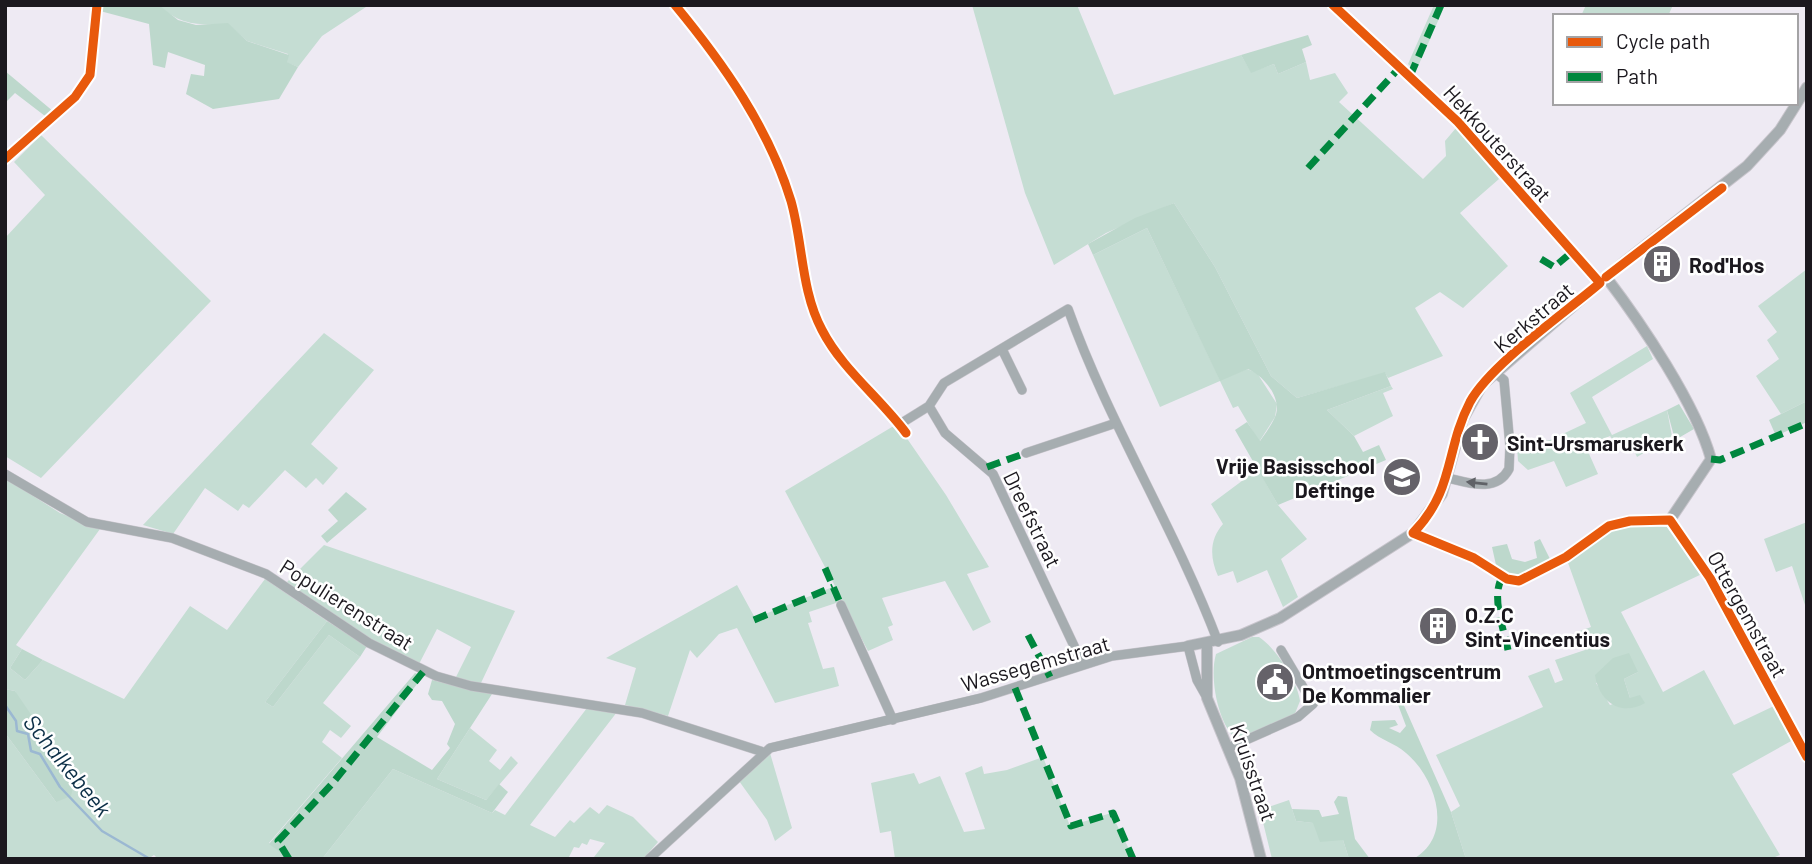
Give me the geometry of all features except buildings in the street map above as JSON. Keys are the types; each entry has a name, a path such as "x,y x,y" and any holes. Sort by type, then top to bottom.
{"street":[{"path":"5,159 75,97 90,75 97,5"},
{"name":"Hekkouterstraat","path":"1333,5 1444,107 1603,280"},
{"name":"Kerkstraat","path":"1188,646 1212,643 1280,618 1413,534 1432,512 1448,478 1467,410 1476,392 1494,372 1603,280 1747,166 1780,130 1796,105"},
{"path":"1413,534 1474,558 1507,579 1519,581 1566,557 1609,526 1622,522 1670,520 1711,459 1693,416 1640,324 1603,280"},
{"path":"900,424 929,406 944,383 1068,309 1116,423 1192,576 1212,643"},
{"path":"1002,349 1022,390"},
{"name":"Kerkstraat","path":"1448,478 1487,485 1499,481 1509,470 1507,397 1504,380 1494,372"},
{"name":"Dreefstraat","path":"929,406 944,433 993,474 1083,665"},
{"name":"Dreefstraat","path":"1026,453 1116,423"},
{"name":"Populierenstraat","path":"5,474 87,522 172,538 266,574 360,638 436,676 471,686 642,713 763,752"},
{"name":"Ottergemstraat","path":"1670,520 1710,578 1807,757"},
{"path":"841,605 893,720"},
{"name":"Kruisstraat","path":"1207,698 1212,643"},
{"name":"Wassegemstraat","path":"649,859 763,752 1003,691 1112,656 1188,646"},
{"name":"Kruisstraat","path":"1188,646 1196,680 1207,698 1228,748 1250,809 1261,859"},
{"path":"1228,748 1298,718 1313,704 1281,650"}],"green space":[{"path":"101,5 159,5 178,20 196,25 228,23 247,41 289,55 287,62 298,67 279,99 213,109 186,94 191,74 204,76 205,65 168,52 165,68 153,65 149,24 100,11"},
{"path":"159,5 369,5 322,36 298,67 286,62 288,54 247,41 228,24 183,21"},
{"path":"972,5 1077,5 1114,95 1241,55 1251,72 1274,64 1278,74 1306,62 1310,80 1335,73 1348,93 1339,102 1423,179 1446,156 1445,141 1456,128 1499,179 1460,213 1508,266 1463,308 1440,292 1415,308 1443,356 1388,378 1385,373 1297,398 1271,376 1215,267 1174,203 1106,233 1054,265 1025,193"},
{"path":"1434,5 1445,5 1416,71 1408,64"},
{"path":"1586,5 1673,5 1669,14 1582,14"},
{"path":"1308,35 1312,45 1302,49 1306,62 1278,74 1274,64 1251,73 1241,55"},
{"path":"5,71 54,112 21,141 19,138 45,116 15,93 5,103"},
{"path":"41,135 211,301 41,478 5,456 5,238 45,195 14,162"},
{"path":"1174,203 1215,267 1271,376 1297,398 1385,372 1391,386 1327,410 1354,436 1363,452 1379,445 1386,460 1278,505 1235,430 1247,422 1260,441 1272,424 1277,410 1276,403 1266,383 1248,369 1220,381 1147,228 1093,255 1088,244 1135,218"},
{"path":"1147,228 1220,380 1247,369 1257,373 1277,404 1275,417 1259,442 1238,406 1233,408 1220,381 1160,407 1093,255"},
{"path":"1807,269 1807,401 1781,414 1756,376 1779,359 1767,340 1777,332 1758,306"},
{"path":"324,333 374,370 311,444 338,468 323,485 316,478 306,488 285,470 249,508 243,504 238,511 205,488 173,534 143,525"},
{"path":"1647,346 1653,359 1592,397 1612,435 1667,410 1672,436 1637,457 1630,442 1618,447 1610,436 1586,447 1598,474 1566,487 1554,461 1528,470 1518,461 1517,447 1550,440 1586,423 1570,393"},
{"path":"1391,386 1393,389 1383,393 1393,416 1354,436 1327,410"},
{"path":"1807,401 1807,422 1776,436 1769,420"},
{"path":"1679,404 1694,429 1675,440 1667,410"},
{"path":"897,424 946,495 989,567 967,574 991,622 973,631 945,581 882,598 893,625 888,627 893,640 868,651 842,601 809,612 812,622 808,623 823,669 834,667 839,686 775,703 737,628 719,634 697,658 690,650 668,716 625,705 636,668 606,658 737,585 755,618 835,586 785,491"},
{"path":"1258,469 1278,505 1307,539 1281,559 1298,597 1283,607 1267,570 1237,583 1233,571 1218,576 1213,563 1213,543 1223,524 1211,504"},
{"path":"5,478 60,513 100,529 16,645 22,649 10,668 25,680 43,660 124,699 190,606 227,630 265,579 327,621 265,702 273,707 329,635 360,657 323,703 351,726 341,738 330,730 322,742 342,758 269,843 289,859 158,859 154,855 148,859 5,859 5,733 56,802 15,691 5,689"},
{"path":"346,492 367,509 327,543 321,536 338,521 328,510"},
{"path":"1807,522 1807,611 1792,566 1776,572 1764,539"},
{"path":"1636,524 1667,527 1702,574 1621,612 1663,692 1704,670 1734,725 1774,706 1793,740 1732,774 1780,855 1770,859 1466,859 1451,812 1460,806 1436,755 1543,707 1528,676 1549,668 1555,683 1563,680 1555,660 1585,650 1577,632 1591,627 1567,560 1613,528","holes":["1638,672 1624,679 1630,698 1610,705 1596,683"]},
{"path":"1540,539 1551,561 1522,576 1511,577 1496,565 1492,547 1507,544 1512,559 1525,562 1537,558 1534,542"},
{"path":"324,545 515,611 481,683 455,679 471,647 437,629 419,664 350,629 287,582"},
{"path":"327,621 367,646 360,657 329,635 273,707 265,702"},
{"path":"1252,637 1259,637 1278,657 1295,684 1300,701 1294,716 1237,740 1230,733 1220,712 1214,664 1216,654"},
{"path":"22,649 43,660 25,680 10,668"},
{"path":"1629,653 1638,672 1624,679 1630,698 1640,695 1645,703 1628,708 1612,704 1606,699 1597,685 1595,675 1613,658"},
{"path":"415,673 423,676 377,737 432,770 450,748 447,744 455,724 442,701 432,700 428,694 432,680 492,694 437,779 486,800 499,784 508,792 492,813 393,769 322,859 289,859 269,844"},
{"path":"5,689 15,691 71,773 74,783 71,796 56,802 5,733"},
{"path":"1398,692 1451,812 1466,859 1413,859 1426,849 1434,836 1437,822 1432,791 1426,777 1406,753 1370,730 1372,721 1395,720 1398,725 1389,728 1400,733 1406,726 1394,694"},
{"path":"587,708 617,712 530,825 555,837 570,820 574,823 590,807 599,814 607,805 633,817 658,842 643,859 597,859 594,857 605,843 590,839 587,845 582,843 579,848 574,847 568,859 322,859 393,769 492,813 495,810 505,815"},
{"path":"470,728 497,750 489,761 500,770 511,756 518,763 486,800 437,779"},
{"path":"770,753 792,828 775,841 767,820 739,781"},
{"path":"1043,757 1070,826 1111,813 1134,859 895,859 891,831 880,833 871,783 914,773 919,784 940,776 964,832 985,829 965,773 982,766 984,774 1007,770"},
{"path":"1338,796 1347,797 1355,839 1370,859 1349,859 1343,840 1320,842 1313,823 1296,821 1292,809 1319,810 1322,817 1339,814 1334,802"},
{"path":"1289,800 1296,821 1314,823 1343,840 1349,859 1272,859 1260,810"}],"waterway":[{"name":"Schalkebeek","path":"5,705 16,721 17,731 28,734 31,751 40,754 60,787 102,831 150,859"}],"marked path":[{"path":"1410,76 1441,5"},
{"path":"1308,168 1400,67"},
{"path":"1541,259 1554,267 1572,252"},
{"path":"1711,459 1720,460 1807,423"},
{"path":"987,467 1026,453"},
{"path":"825,568 841,605"},
{"path":"1503,576 1499,584 1498,602 1508,650"},
{"path":"754,620 833,587"},
{"path":"1028,635 1050,677"},
{"path":"289,859 278,841 331,785 423,672"},
{"path":"1015,688 1071,826 1113,813 1133,859"}],"cycle path":[{"path":"5,159 75,97 90,75 97,5"},
{"path":"675,5 743,97 782,174 795,217 810,299 822,330 840,358 906,433"},
{"path":"1333,5 1458,122 1600,283 1511,356 1480,387 1462,420 1436,501 1413,533 1474,558 1507,579 1519,581 1566,557 1609,526 1630,521 1670,520 1710,578 1807,757"},
{"path":"1606,277 1722,188"}],"place":[{"name":"Rod'Hos","path":"1662,264"},
{"name":"Sint-Ursmaruskerk","path":"1480,442"},
{"name":"Vrije Basisschool Deftinge","path":"1402,477"},
{"name":"O.Z.C Sint-Vincentius","path":"1438,626"},
{"name":"Ontmoetingscentrum De Kommalier","path":"1275,682"}]}
